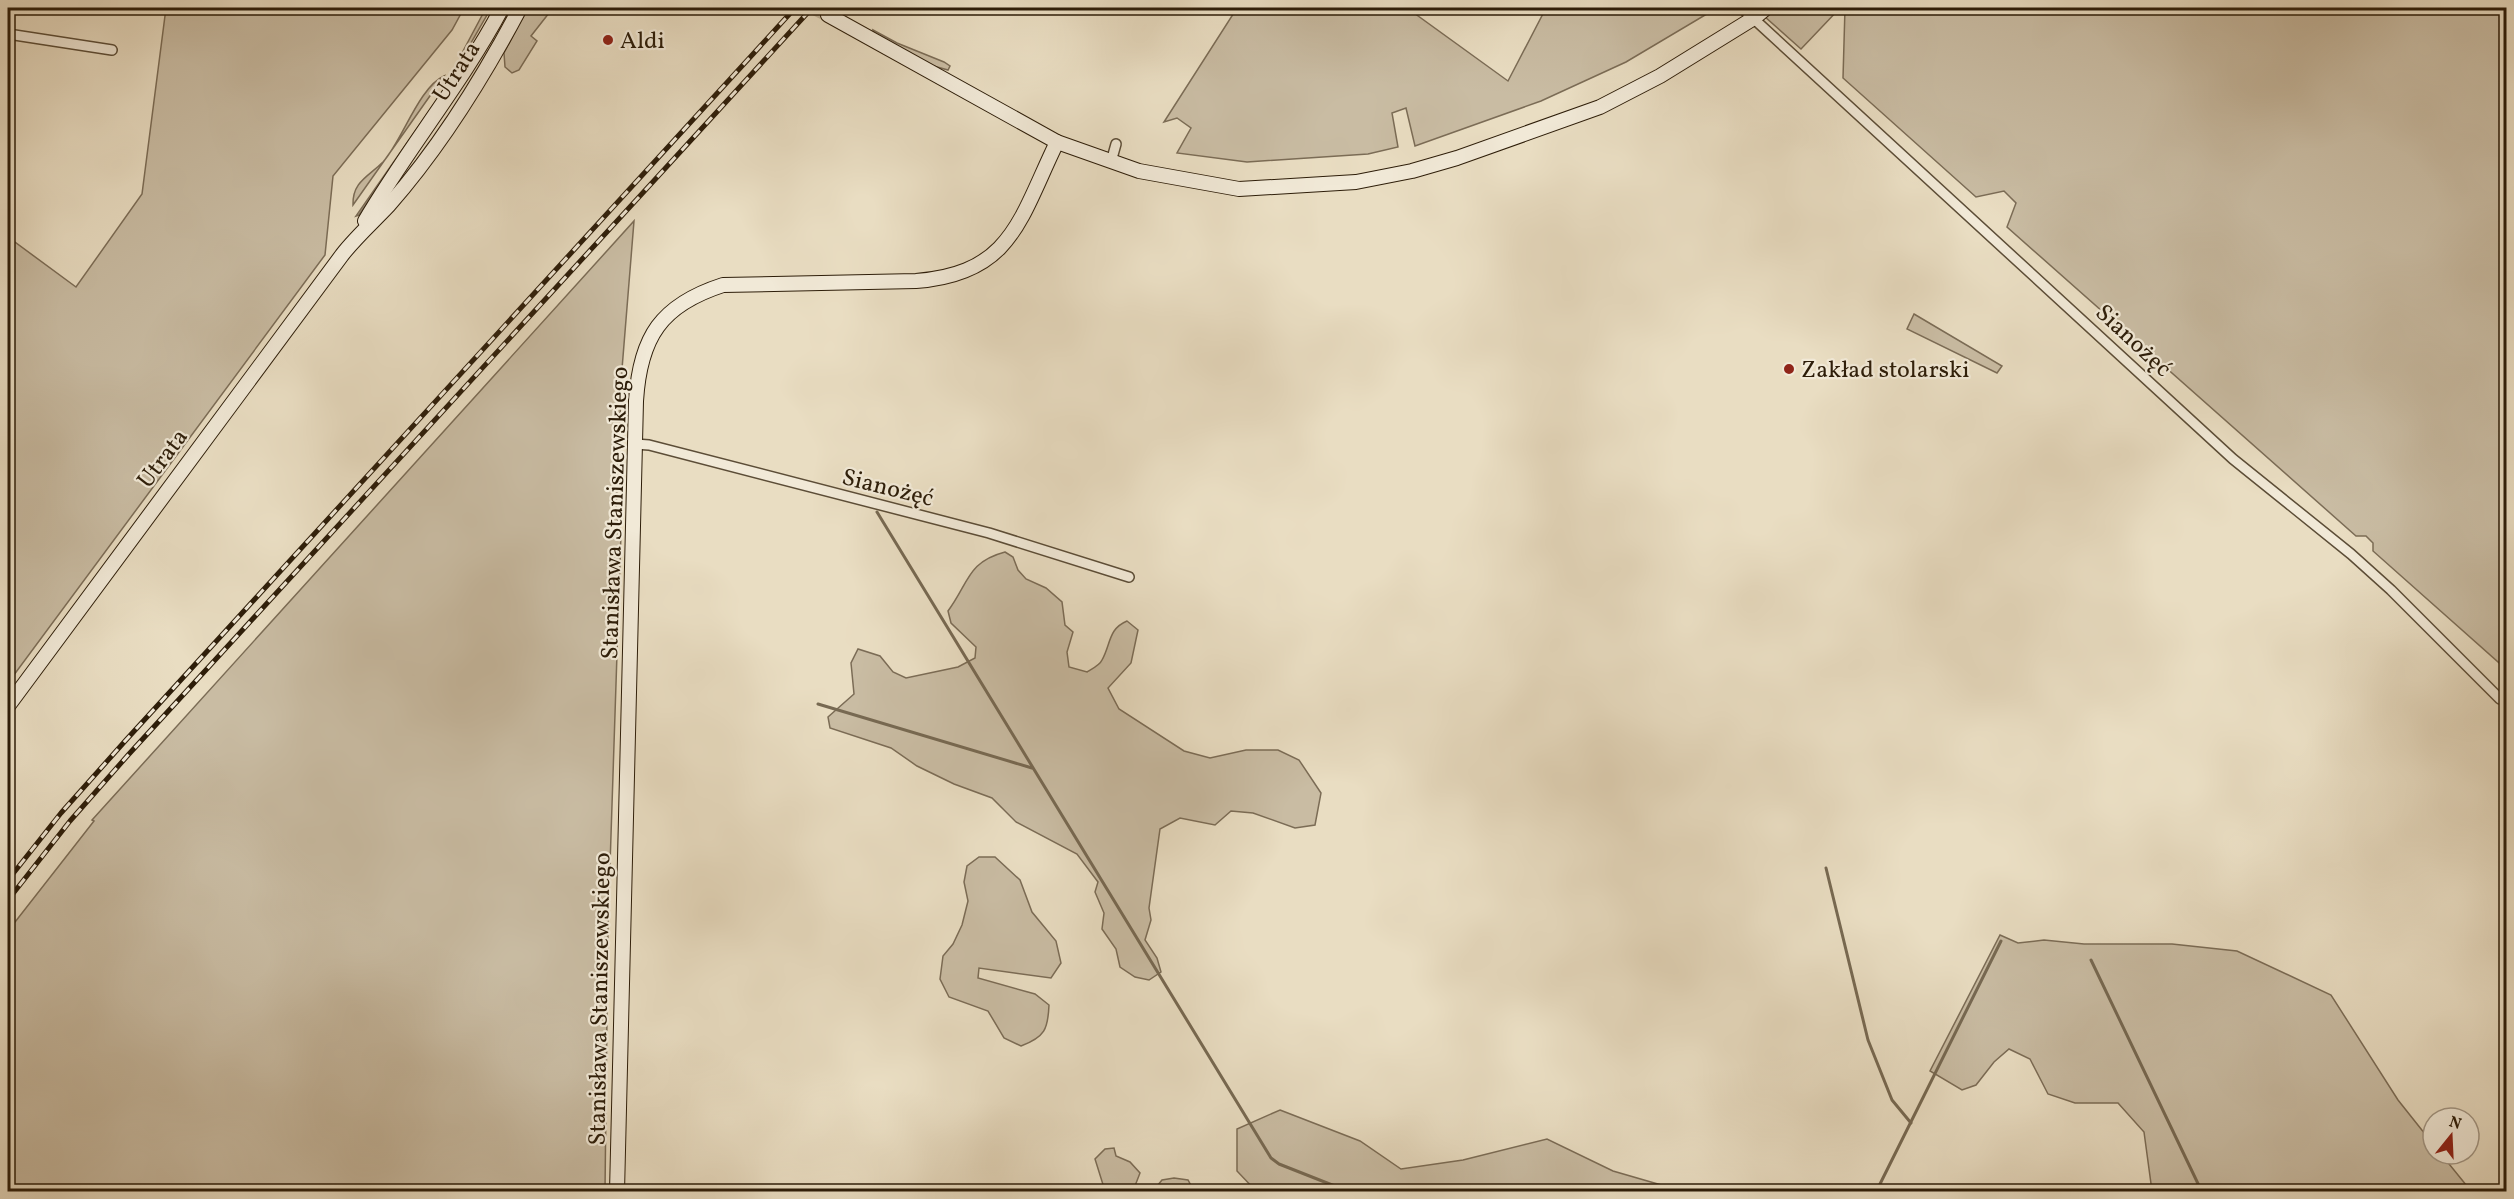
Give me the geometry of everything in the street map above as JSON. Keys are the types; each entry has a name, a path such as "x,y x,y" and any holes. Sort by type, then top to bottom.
{"main road":[{"name":"Utrata","path":"8,706 97,582 355,239 390,179 478,52 502,8"},
{"name":"Utrata","path":"355,239 389,205 428,153 497,51 520,8"},
{"path":"828,15 1057,142 1111,162 1167,177 1239,189 1332,185 1412,171 1600,107 1660,76 1754,18 1766,8"},
{"name":"Stanisława Staniszewskiego","path":"617,1191 634,444 636,391 642,357 661,321 680,304 696,293 723,285 916,281 945,279 972,270 1001,248 1019,221 1057,142"}],"street":[{"name":"Sianożęć","path":"1742,8 2234,459 2351,554 2391,590 2500,699"},
{"path":"8,34 112,50"},
{"path":"1111,162 1116,144"},
{"name":"Sianożęć","path":"634,444 649,445 990,533 1129,577"}],"shaded area":[{"path":"166,8 464,8 452,30 333,176 325,255 8,683 8,237 76,287 142,194"},
{"path":"486,8 491,8 464,55 462,53"},
{"path":"527,8 553,8 531,36 537,41 519,70 512,73 505,67 504,53"},
{"path":"1237,8 1407,8 1508,81 1546,8 1717,8 1626,62 1541,101 1415,146 1406,108 1392,113 1398,147 1368,154 1247,162 1177,153 1191,128 1177,118 1164,122"},
{"path":"1755,8 1840,8 1801,49"},
{"path":"1845,8 2506,8 2506,669 2373,551 2373,543 2366,536 2356,536 2007,227 2016,203 2004,191 1976,197 1843,78"},
{"path":"873,30 897,43 944,62 950,66 948,70 930,65 874,34"},
{"path":"457,71 359,215 356,216"},
{"path":"444,76 391,151 427,91"},
{"path":"388,156 353,205 353,197 358,185"},
{"path":"634,221 622,369 616,514 621,533 608,926 605,1191 29,1192 8,1188 8,931 94,821 92,820"},
{"path":"1914,314 2002,366 1997,373 1907,329"},
{"path":"1005,552 1013,557 1018,570 1026,579 1046,588 1062,602 1065,625 1073,632 1067,652 1069,667 1087,672 1098,665 1113,633 1121,624 1127,621 1138,630 1131,663 1108,688 1119,709 1184,751 1210,758 1246,750 1278,750 1299,760 1321,793 1315,825 1295,828 1253,813 1231,811 1215,825 1180,818 1160,829 1149,908 1151,920 1145,940 1157,958 1161,972 1149,980 1135,977 1120,967 1116,949 1102,929 1104,913 1095,892 1098,882 1077,854 1016,822 992,798 954,784 917,766 891,748 830,728 828,717 854,694 851,663 858,649 880,656 893,672 906,678 958,667 975,658 976,647 951,623 948,611 976,568 993,556"},
{"path":"979,857 995,857 1020,880 1032,912 1056,941 1061,963 1051,978 979,968 978,978 1035,994 1049,1005 1048,1020 1044,1031 1021,1046 1004,1038 988,1011 949,997 940,979 943,956 953,944 962,925 968,901 964,882 967,866"},
{"path":"2000,935 2018,943 2044,940 2084,944 2172,944 2237,951 2331,995 2398,1100 2421,1129 2421,1166 2451,1166 2471,1191 2152,1191 2144,1132 2118,1103 2075,1103 2048,1094 2030,1059 2009,1049 1994,1062 1976,1085 1962,1090 1930,1071"},
{"path":"1280,1110 1360,1141 1401,1169 1463,1160 1547,1139 1613,1171 1682,1191 1256,1191 1237,1171 1237,1129"},
{"path":"1114,1148 1116,1156 1130,1162 1140,1173 1133,1191 1105,1191 1095,1159 1105,1149"},
{"path":"1174,1178 1188,1180 1194,1191 1153,1191 1162,1180"}],"waterway":[{"path":"877,512 1271,1158 1279,1164 1350,1192"},
{"path":"818,704 1032,768"},
{"path":"1826,868 1868,1040 1892,1100 1911,1123"},
{"path":"1876,1192 2001,941"},
{"path":"2091,960 2202,1192"}],"tunnel":[{"path":"814,8 828,15"}],"railway":[{"path":"8,880 61,813 126,740 795,8"},
{"path":"8,900 70,821 129,754 812,8"}],"place":[{"name":"Aldi","path":"608,40"},
{"name":"Zakład stolarski","path":"1789,369"}]}
